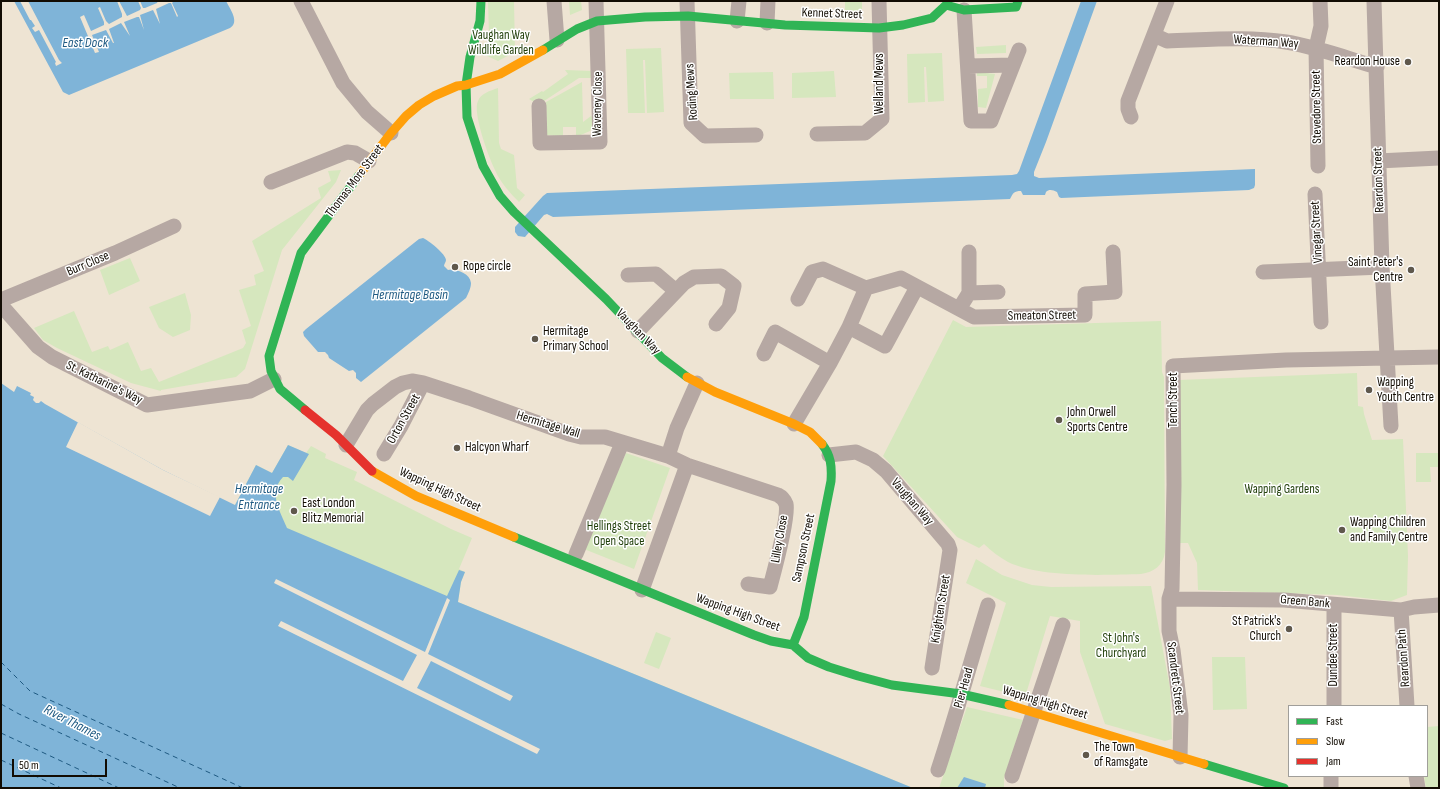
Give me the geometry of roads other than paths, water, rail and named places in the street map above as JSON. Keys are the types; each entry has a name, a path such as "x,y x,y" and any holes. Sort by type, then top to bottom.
{"street":[{"name":"Thomas More Street","path":"274,379 270,367 269,356 301,253 391,133 367,112 343,83 301,1"},
{"name":"Vaughan Way","path":"481,1 480,21 470,57 466,85 467,117 483,166 500,196 514,212 606,299 662,358 681,373 697,383 739,402 794,424 817,438 824,445 829,455 856,452 873,460 886,471 948,544 950,550"},
{"path":"554,1 557,40"},
{"path":"596,1 597,21"},
{"name":"Roding Mews","path":"687,1 691,123 705,136 756,135"},
{"path":"737,21 739,1"},
{"path":"767,23 768,1"},
{"path":"878,1 879,28"},
{"path":"1131,117 1128,109 1128,101 1167,1"},
{"name":"Stevedore Street","path":"1318,166 1316,48 1321,26 1320,1"},
{"name":"Reardon Street","path":"1374,1 1377,67 1378,161 1387,358"},
{"name":"Kennet Street","path":"391,133 406,116 419,105 434,96 457,86 466,85 500,74 516,66 557,40 597,21 645,17 688,16 767,23 879,28 903,25 932,18 946,3 964,10 1017,4"},
{"path":"964,10 971,121 991,121 1018,50"},
{"name":"Waveney Close","path":"539,106 540,143 600,142 597,21"},
{"name":"Welland Mews","path":"817,134 865,133 882,119 879,28"},
{"name":"Waterman Way","path":"1154,35 1167,41 1259,39 1284,41 1316,48 1377,67"},
{"path":"968,66 1013,65"},
{"path":"271,182 347,152 355,153 369,161"},
{"path":"1378,161 1439,158"},
{"name":"Vinegar Street","path":"1315,194 1321,322"},
{"name":"Burr Close","path":"1,300 115,253 174,226"},
{"path":"958,309 969,293 969,252"},
{"name":"Smeaton Street","path":"866,288 901,278 974,317 1085,316 1085,294 1115,292 1113,252"},
{"name":"Vinegar Street","path":"1263,272 1382,267"},
{"path":"794,424 830,363 849,327 866,288 823,269 812,272 798,299"},
{"path":"628,275 656,274 676,292"},
{"path":"638,331 684,283 694,277 721,276 734,286 730,308 716,324"},
{"path":"849,327 885,346 917,287"},
{"name":"Smeaton Street","path":"969,293 998,292"},
{"name":"St. Katharine's Way","path":"1,305 38,347 52,357 147,405 250,391 274,379"},
{"path":"764,354 775,332 830,363"},
{"path":"1391,426 1387,358 1439,357"},
{"name":"Tench Street","path":"1169,599 1172,589 1174,485 1173,366 1286,360 1387,358"},
{"name":"Wapping High Street","path":"274,379 280,389 332,432 373,472 416,496 754,635 771,641 793,645 808,658 842,671 875,681 961,694 1034,712 1284,788"},
{"name":"Hermitage Wall","path":"346,445 368,410 395,386 403,382 412,382 424,383 569,434 581,437 605,437 668,456"},
{"name":"Orton Street","path":"384,454 424,383"},
{"path":"668,456 677,428 697,383"},
{"path":"576,554 622,443"},
{"name":"Sampson Street","path":"793,645 804,616 833,473 829,455"},
{"name":"Lilley Close","path":"668,456 687,465 778,494 783,498 786,504 786,516 770,587 748,584"},
{"path":"642,590 687,465"},
{"name":"Knighten Street","path":"929,690 950,550"},
{"name":"Green Bank","path":"1169,599 1284,600 1401,610 1414,607 1439,605"},
{"name":"Scandrett Street","path":"1169,599 1169,631 1173,650 1181,715 1180,757"},
{"name":"Pier Head","path":"938,770 957,713 961,694 988,605"},
{"name":"Dundee Street","path":"1334,605 1334,705"},
{"name":"Reardon Path","path":"1401,610 1407,705"},
{"path":"1012,776 1063,625"},
{"path":"1331,788 1332,777"},
{"path":"1416,777 1418,788"}],"water":[{"name":"East Dock","path":"14,1 226,1 233,15 234,22 230,28 69,95 63,92"},
{"path":"1081,1 1097,1 1034,172 1034,176 1039,178 1255,169 1254,188 1249,190 1061,198 1057,192 1053,190 1047,191 1045,195 1023,195 1021,191 1017,191 1010,199 553,217 547,214 544,215 525,237 518,236 515,232 515,227 547,193 1017,174"},
{"name":"Hermitage Basin","path":"423,238 443,254 446,260 444,266 448,270 462,272 468,277 471,283 466,298 361,382 356,378 356,373 353,370 349,371 329,358 325,352 318,352 304,336 303,332 419,239"},
{"path":"1,383 14,392 17,386 31,393 30,395 34,397 33,400 36,403 41,401 163,470 235,505 256,465 272,473 288,445 309,454 293,481 288,477 283,477 276,489 277,502 287,528 447,596 459,570 465,572 461,582 458,602 913,788 1,788"},
{"path":"964,777 986,784 985,788 957,788"}],"place":[{"name":"Reardon House","path":"1408,62"},
{"name":"Rope circle","path":"455,267"},
{"name":"Saint Peter's Centre","path":"1411,270"},
{"name":"Hermitage Primary School","path":"535,339"},
{"name":"Wapping Youth Centre","path":"1369,390"},
{"name":"John Orwell Sports Centre","path":"1059,420"},
{"name":"Halcyon Wharf","path":"457,448"},
{"name":"East London Blitz Memorial","path":"294,511"},
{"name":"Wapping Children and Family Centre","path":"1342,530"},
{"name":"St Patrick's Church","path":"1289,629"},
{"name":"The Town of Ramsgate","path":"1086,755"}],"park label":[{"name":"Vaughan Way Wildlife Garden","path":"501,44"},
{"name":"Wapping Gardens","path":"1282,490"},
{"name":"Hellings Street Open Space","path":"619,534"},
{"name":"St John's Churchyard","path":"1121,646"}],"water label":[{"name":"Hermitage Entrance","path":"259,498"},
{"name":"River Thames","path":"72,723"}]}
